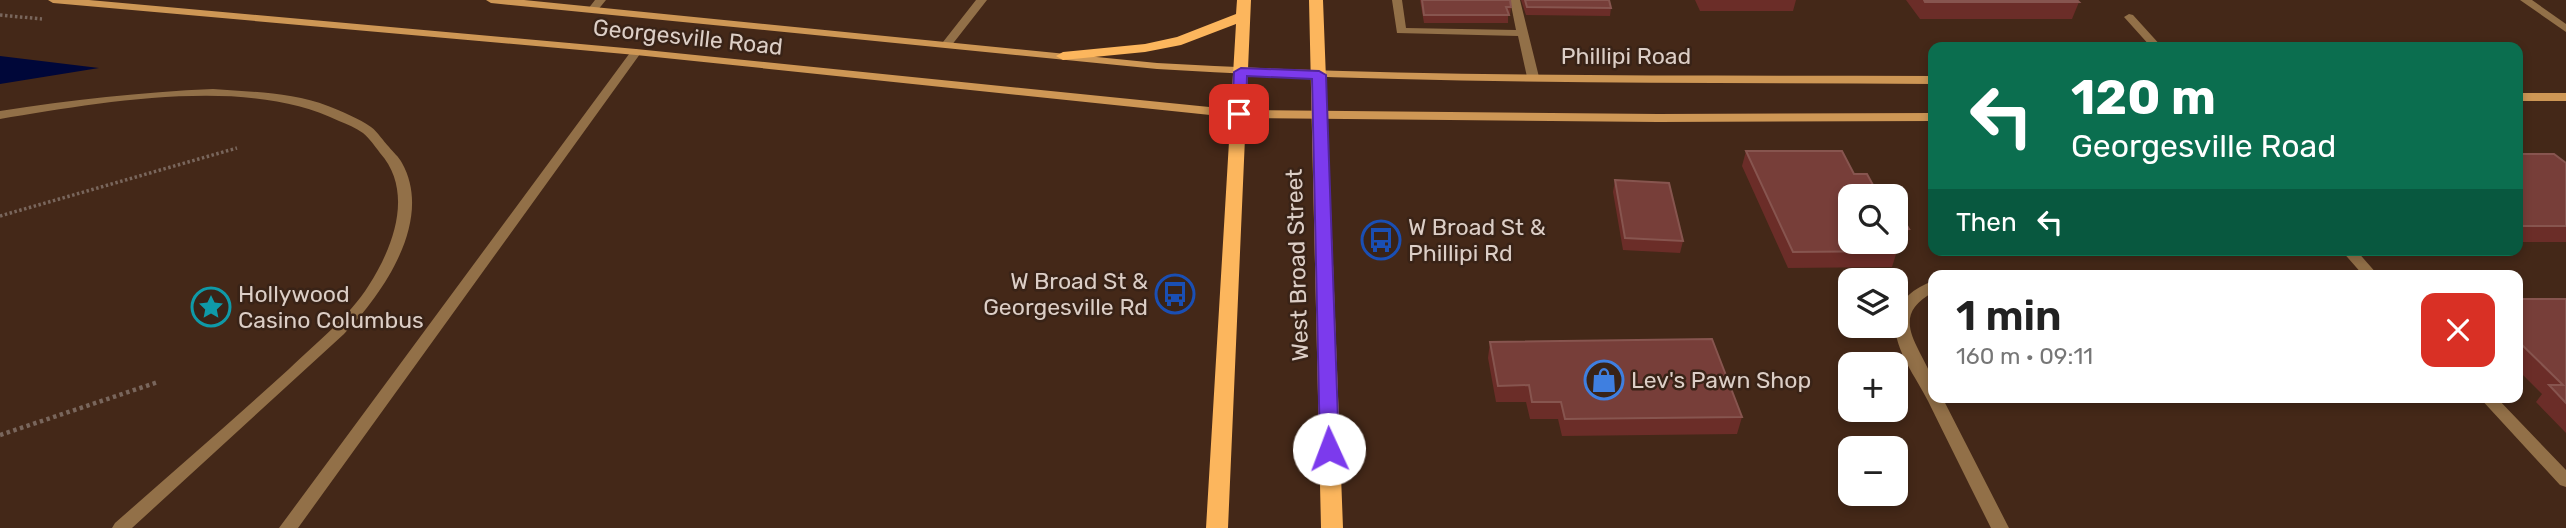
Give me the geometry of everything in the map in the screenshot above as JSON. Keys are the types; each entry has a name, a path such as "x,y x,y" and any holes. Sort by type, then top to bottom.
{"main road":[{"name":"Georgesville Road","path":"53,0 636,52 1239,114 1319,115"},
{"name":"Georgesville Road","path":"491,0 597,5 1063,56 1241,72 1319,75"},
{"path":"1217,528 1244,0"},
{"name":"West Broad Street","path":"1316,0 1332,528"},
{"path":"1063,56 1145,48 1181,41 1243,16"},
{"name":"Phillipi Road","path":"1319,75 1928,80"},
{"path":"2523,97 2566,97"},
{"path":"1319,115 1928,117"}],"street":[{"path":"947,44 982,0"},
{"path":"1397,0 1401,32 1524,33"},
{"path":"1515,0 1533,77"},
{"path":"2525,0 2566,29"},
{"path":"2129,17 2152,42"},
{"path":"288,528 636,52"},
{"path":"0,115 107,97 180,92 251,94 314,105 356,123 390,152 400,171 405,190 405,211 400,238 374,288 332,337 270,396 121,528"},
{"path":"2354,256 2366,270"},
{"path":"1928,289 1914,295 1903,308 1900,325 1928,384"},
{"path":"1937,403 2000,528"},
{"path":"2493,403 2566,481"}],"path":[{"path":"0,216 237,148"},
{"path":"0,435 158,382"}],"shaded area":[{"path":"0,0 2566,0 2566,528 0,528"},
{"path":"0,56 99,68 0,84"}],"building":[{"path":"1422,0 1510,0 1511,7 1506,7 1509,15 1424,15"},
{"path":"1525,0 1609,0 1611,8 1527,7"},
{"path":"1924,0 2077,0 2079,2 1925,2"},
{"path":"1746,151 1842,151 1854,174 1867,174 1872,184 1838,184 1838,252 1793,252"},
{"path":"2523,154 2554,154 2566,163 2566,226 2523,226"},
{"path":"1615,180 1669,183 1683,241 1625,238"},
{"path":"2523,299 2566,299 2566,403 2549,385 2563,385 2523,346"},
{"name":"Lev's Pawn Shop","path":"1712,339 1742,417 1565,419 1561,402 1532,402 1529,385 1498,386 1490,342"}],"place":[{"name":"W Broad St & Phillipi Rd","path":"1381,240"},
{"name":"W Broad St & Georgesville Rd","path":"1175,294"},
{"name":"Hollywood Casino Columbus","path":"211,307"},
{"name":"Lev's Pawn Shop","path":"1604,380"}],"route":[{"path":"1239,114 1241,72 1319,75 1329,449"}]}
